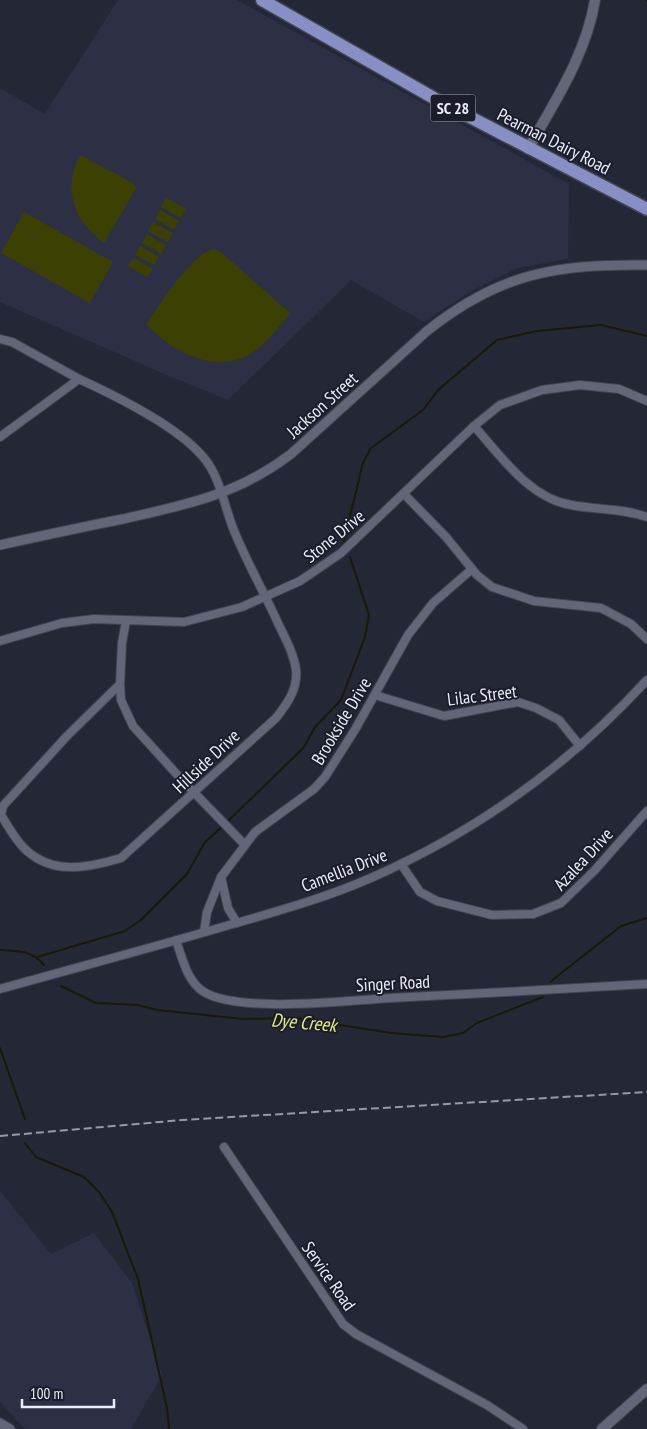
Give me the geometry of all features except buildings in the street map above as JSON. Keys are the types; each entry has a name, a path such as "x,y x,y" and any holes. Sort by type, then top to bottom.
{"highway":[{"name":"Pearman Dairy Road","path":"262,0 439,101 528,149 647,209"}],"main road":[{"path":"528,149 577,60 590,27 595,0"},
{"path":"602,1429 647,1389"}],"street":[{"name":"Jackson Street","path":"0,545 221,495 255,479 286,459 426,330 476,297 517,278 542,271 568,267 647,265"},
{"name":"Hillside Drive","path":"0,339 12,342 79,379 123,399 194,448 205,458 214,474 233,529 289,645 296,670 295,687 287,704 276,718 121,858 104,863 59,868 40,861 24,849 1,815 3,806 19,787 120,684"},
{"path":"0,437 79,379"},
{"name":"Stone Drive","path":"0,641 62,623 94,619 184,622 242,607 300,581 321,568 404,494 474,426 500,405 542,390 566,386 594,385 619,389 647,401"},
{"path":"474,426 524,480 557,502 572,506 625,510 647,517"},
{"path":"404,494 446,537 472,569 492,587 509,594 534,600 601,608 631,624 647,639"},
{"name":"Brookside Drive","path":"204,932 207,912 221,876 244,844 254,832 314,789 325,777 375,695 408,635 433,603 472,569"},
{"path":"126,621 120,684 121,700 133,726 244,844"},
{"name":"Camellia Drive","path":"0,990 237,923 322,896 401,864 477,822 550,771 623,706 647,680"},
{"name":"Lilac Street","path":"375,695 444,716 518,702 559,720 580,746"},
{"name":"Azalea Drive","path":"401,864 420,892 437,901 492,915 533,914 561,903 594,871 647,811"},
{"path":"221,876 228,908 237,923"},
{"name":"Singer Road","path":"176,940 192,981 202,992 222,1001 259,1004 327,1002 647,984"},
{"name":"Service Road","path":"224,1147 343,1324 356,1334 487,1405 523,1429"},
{"path":"0,1422 10,1429"}],"shaded area":[{"path":"118,0 237,0 569,184 568,259 517,268 468,293 424,322 351,280 228,400 0,302 0,88 45,114"},
{"path":"80,155 133,183 136,188 104,243 85,225 78,215 74,204 72,180"},
{"path":"166,198 186,209 181,218 161,207"},
{"path":"160,210 179,221 174,230 155,219"},
{"path":"24,212 113,262 90,303 1,253"},
{"path":"153,222 173,233 168,242 148,231"},
{"path":"147,234 166,245 161,254 142,243"},
{"path":"140,246 159,257 154,265 135,255"},
{"path":"213,249 221,252 290,313 262,345 248,355 232,361 217,362 201,359 186,353 171,345 146,324 185,271 204,253"},
{"path":"133,258 153,269 147,277 128,266"},
{"path":"0,1191 51,1254 94,1233 132,1283 162,1375 131,1429 25,1429 0,1402"}],"waterway":[{"path":"344,541 363,463 371,448 423,410 438,390 497,340 537,331 601,325 647,336"},
{"path":"229,820 304,747 315,727 341,700 365,637 369,615 350,557"},
{"path":"37,957 125,931 141,920 187,874 205,842 222,827"},
{"name":"Dye Creek","path":"550,982 621,926 647,918"},
{"name":"Dye Creek","path":"0,950 29,954 44,965"},
{"name":"Dye Creek","path":"61,986 96,1003 138,1005 157,1010 243,1019 295,1018 391,1033 444,1037 463,1033 477,1023 543,997"},
{"path":"0,1048 25,1119"},
{"path":"25,1143 36,1157 84,1177 99,1192 112,1212 138,1279 167,1408 169,1429"}],"railway":[{"path":"0,1136 182,1120 647,1092"}]}
